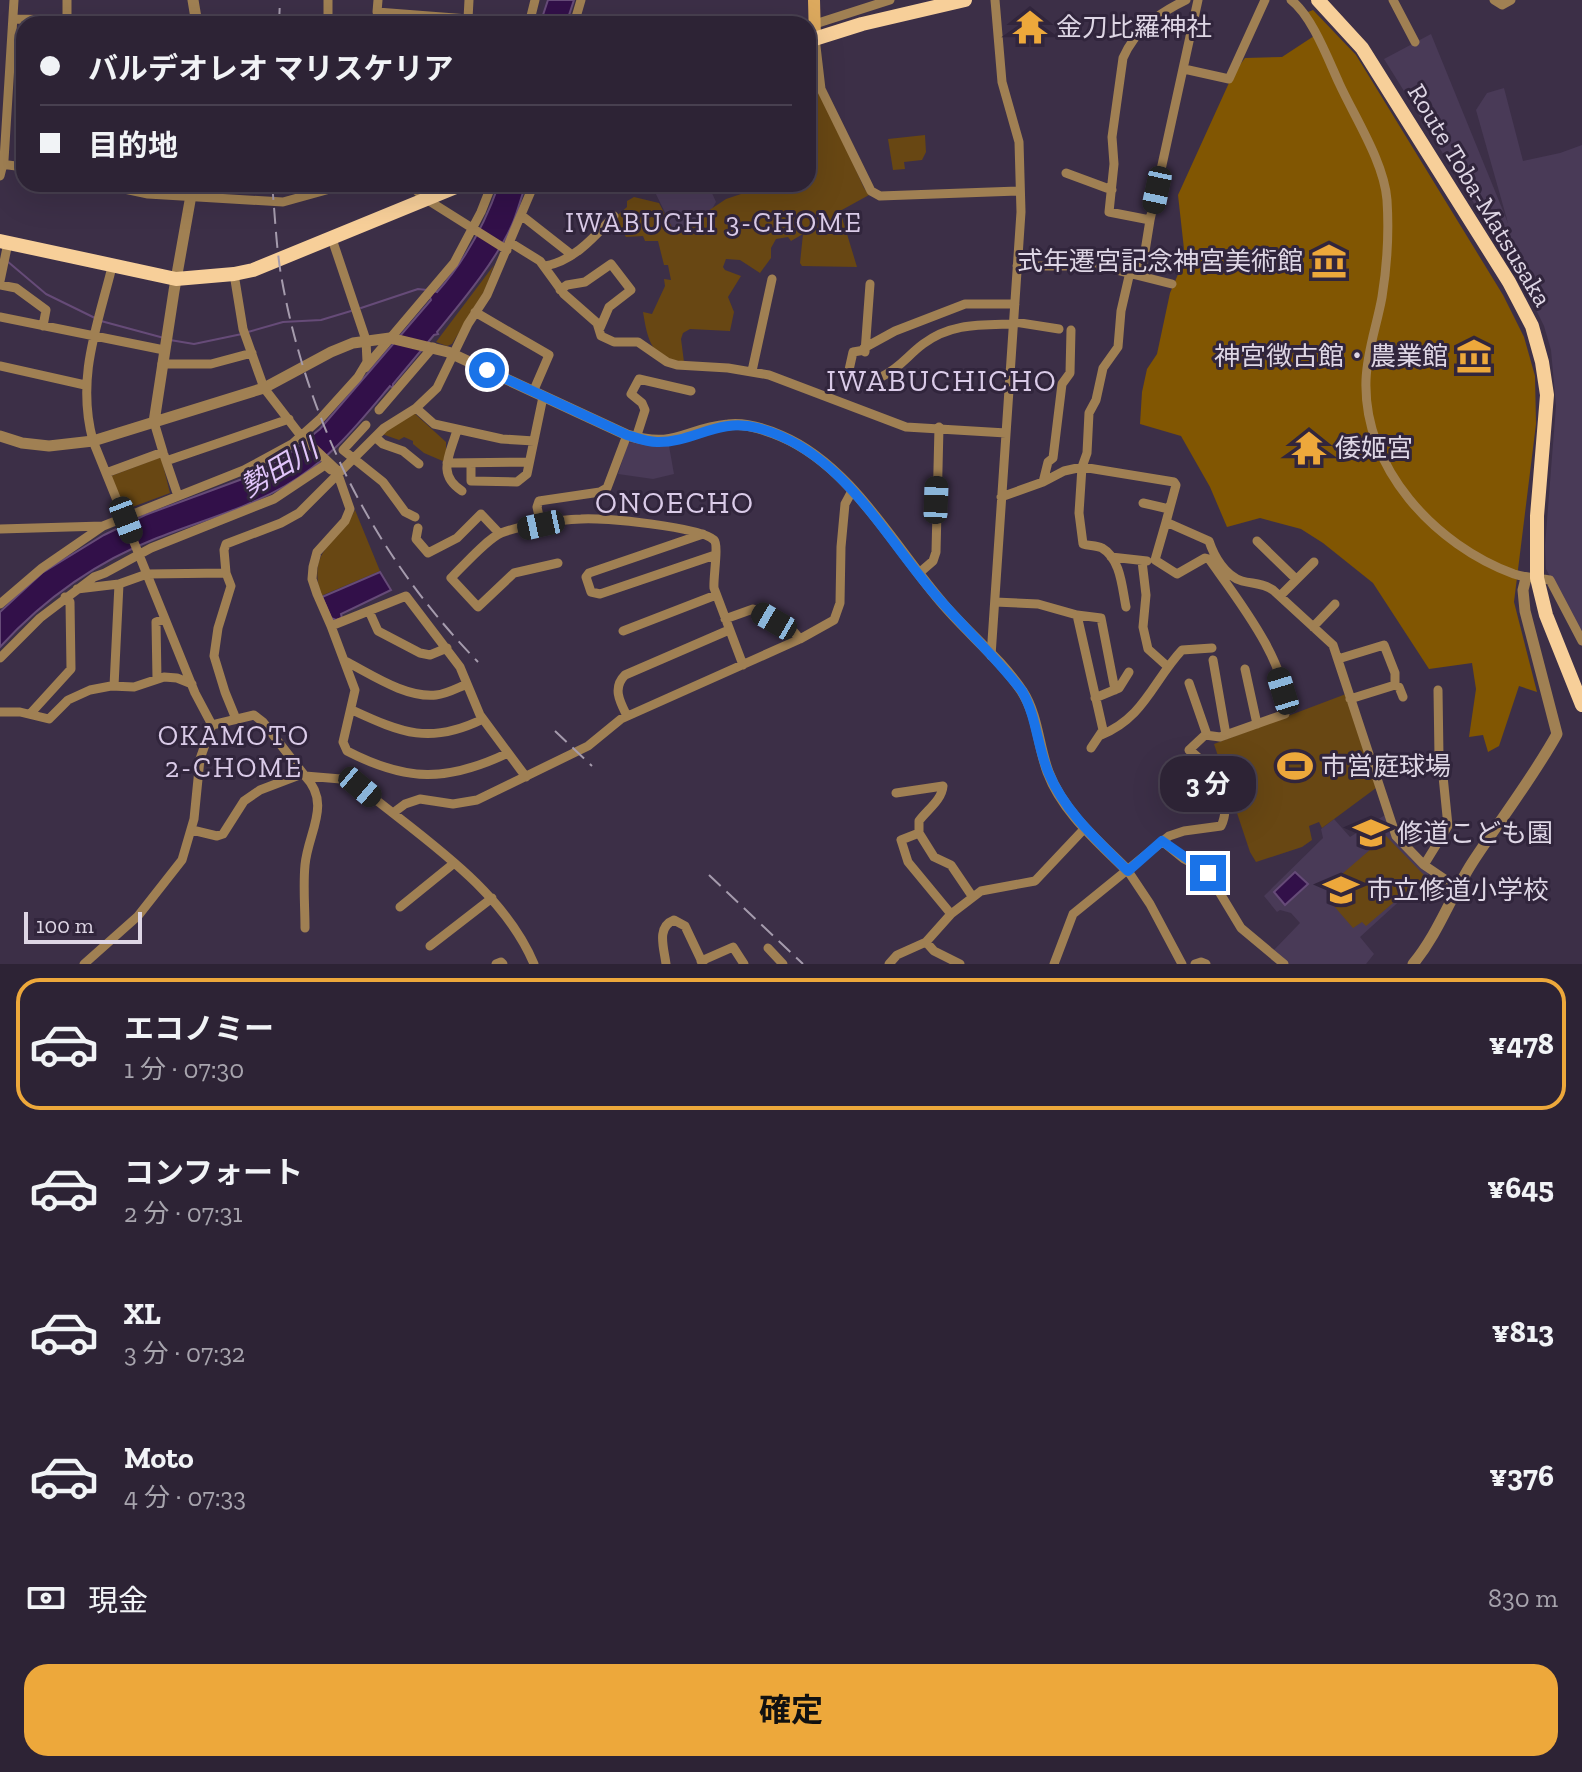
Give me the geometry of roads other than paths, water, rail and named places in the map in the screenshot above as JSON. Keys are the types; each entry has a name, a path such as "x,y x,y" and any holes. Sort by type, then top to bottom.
{"main road":[{"path":"816,33 965,0"},
{"name":"Route Toba-Matsusaka","path":"1319,3 1362,48 1509,282 1532,326 1547,395 1532,578 1582,705"},
{"path":"5,246 176,279 234,274 253,270 443,192"}],"street":[{"path":"0,176 14,0"},
{"path":"378,0 377,12 411,16"},
{"path":"816,33 890,0"},
{"path":"991,656 1020,191 1019,142 1002,82 995,0"},
{"path":"1150,220 1109,212 1112,137 1123,58 1128,46 1153,18 1186,0"},
{"path":"1141,276 1150,220 1198,0"},
{"path":"1184,69 1229,79 1265,0"},
{"path":"1291,0 1302,9 1332,67 1385,185 1385,271 1366,376 1367,407 1375,439 1396,482 1422,515 1470,553 1532,578 1550,580 1582,641"},
{"path":"1393,0 1415,42"},
{"path":"1494,0 1502,5 1511,0"},
{"path":"0,27 14,23"},
{"path":"816,55 821,89 871,191 880,196 1020,191"},
{"path":"1066,173 1112,190"},
{"path":"139,192 283,202 314,192"},
{"path":"178,496 154,422 193,192"},
{"path":"418,192 473,230 533,256 545,266 560,290 600,328"},
{"path":"0,604 42,568 103,526 263,462 302,437 392,338 454,263 473,230 489,192"},
{"path":"236,719 214,656 218,628 231,586 226,573 226,544 295,516 336,472 437,388 475,312 487,295 531,192"},
{"path":"521,215 572,255"},
{"path":"545,266 572,255 614,216"},
{"path":"331,236 366,340 365,368"},
{"path":"5,246 0,283 16,288 46,310 43,326"},
{"path":"560,290 567,285 585,282 611,264 631,290 609,307 600,328 601,336 609,340 638,342 667,362 677,365 769,375 906,427 1006,433"},
{"path":"1017,266 1100,266 1172,284"},
{"path":"84,964 138,916 185,854 192,830 200,759 212,725 165,619 93,441 87,417 85,385 112,267"},
{"path":"1126,607 1123,585 1111,557 1103,549 1083,544 1079,513 1089,413 1096,400 1103,368 1119,344 1121,311 1130,272"},
{"path":"234,274 245,334 264,388 302,437 336,472 350,512 317,552 312,572 317,594 355,690 343,742 347,751 385,769 418,775 443,775 468,770 508,753"},
{"path":"752,371 772,279"},
{"path":"865,351 870,284"},
{"path":"849,370 853,352 865,351 895,331 965,304 1015,304"},
{"path":"471,463 471,481 517,482 527,474 538,395 549,355 475,312"},
{"path":"0,317 94,338 165,343"},
{"path":"883,376 904,363 921,346 952,328 1014,323 1059,329"},
{"path":"1043,482 1048,462 1053,458 1062,384 1070,373 1071,330"},
{"path":"0,436 22,443 49,446 93,441 264,388 331,352 366,340 392,338 453,355 631,437 659,442 726,425 759,428 780,435 807,450 852,491 887,531 918,574 1015,683 1028,703 1048,772 1072,813 1128,871 1150,904 1180,963"},
{"path":"379,410 432,347"},
{"path":"162,364 211,364 252,353"},
{"path":"0,366 85,385"},
{"path":"541,525 537,507 539,501 600,492 607,488 645,410 631,394 639,379 691,391"},
{"path":"416,408 434,424 502,439 534,441"},
{"path":"106,473 289,419"},
{"path":"366,425 343,450 383,482 405,512 415,517"},
{"path":"918,574 933,561 936,552 939,427"},
{"path":"457,430 447,463 448,479 462,491"},
{"path":"375,437 383,444 403,451 419,464"},
{"path":"447,463 529,462"},
{"path":"0,658 65,597 94,577 139,553 274,499 325,465 336,472"},
{"path":"1001,497 1064,471 1082,467 1174,482 1176,485 1155,560"},
{"path":"393,813 405,804 420,799 470,803 588,746 627,716 800,639 834,620 839,610 845,504 852,491"},
{"path":"1143,503 1169,509"},
{"path":"418,528 416,539 428,553 457,538 481,514 499,533"},
{"path":"558,563 514,573 478,607 451,578 499,533 583,518 690,528 715,541 713,577 716,595 743,665"},
{"path":"1166,522 1209,541 1213,552 1237,580 1264,585 1333,645 1393,830 1424,865 1458,888"},
{"path":"0,529 103,526"},
{"path":"703,534 589,573 586,577 591,592 600,594 715,555"},
{"path":"1257,541 1296,579"},
{"path":"1055,963 1073,914 1162,841 1184,831 1221,826 1226,812 1223,799 1199,757 1189,750 1199,738 1226,735 1285,714 1286,708 1274,662 1262,635 1209,559 1205,558 1177,574 1155,560 1111,557"},
{"path":"1142,561 1146,595 1143,627 1148,649 1167,666"},
{"path":"1280,596 1314,562"},
{"path":"77,589 119,584 147,574 226,573"},
{"path":"1413,964 1429,943 1458,888 1541,764 1557,734 1525,611 1523,590 1532,578"},
{"path":"114,686 119,584"},
{"path":"623,631 716,595"},
{"path":"331,626 406,596 460,667 483,719 526,777"},
{"path":"30,714 71,669 70,602 65,597"},
{"path":"995,602 1038,604 1101,618 1115,690"},
{"path":"1313,627 1335,604"},
{"path":"725,619 753,609 794,632 800,639"},
{"path":"369,611 378,631 420,653 430,655 447,648"},
{"path":"1077,615 1103,730 1091,748"},
{"path":"157,679 156,622 165,619"},
{"path":"627,716 618,696 619,683 625,675 729,630"},
{"path":"1338,659 1384,645 1395,673 1395,685"},
{"path":"1101,735 1133,716 1167,666 1182,650 1212,648"},
{"path":"1213,660 1221,692 1226,735"},
{"path":"345,661 405,690 421,694 444,693 467,684"},
{"path":"1245,669 1257,724"},
{"path":"1095,698 1119,688 1129,672"},
{"path":"0,712 52,718 76,694 114,686 134,687 157,679 177,678 192,684"},
{"path":"1189,683 1207,735"},
{"path":"1395,685 1403,697"},
{"path":"1350,699 1395,685"},
{"path":"1424,865 1448,826 1439,757 1438,690"},
{"path":"352,710 389,727 422,735 450,733 483,719"},
{"path":"212,725 249,715 258,718 316,787 318,807 305,859 305,928"},
{"path":"192,830 217,836 223,834 248,798 260,790 304,775 354,783 492,898 517,929 534,964"},
{"path":"896,793 943,786 935,803 919,821 919,833 934,857 951,865 972,896"},
{"path":"889,964 897,955 926,942 972,896 991,888 1035,881 1085,828"},
{"path":"919,833 901,840 908,862 951,914"},
{"path":"1162,841 1184,859 1206,870 1241,928 1284,964"},
{"path":"400,907 453,864"},
{"path":"430,946 492,898"},
{"path":"666,964 662,930 674,920 685,926 702,962 733,947 744,964"},
{"path":"926,942 934,951 960,964"},
{"path":"768,948 783,964"},
{"path":"496,964 503,964"},
{"path":"1195,964 1206,964"}],"water":[{"path":"548,0 574,0 569,16 543,16"},
{"name":"勢田川","path":"496,192 523,192 512,225 497,253 438,334 393,384 393,388 390,386 329,453 301,476 270,494 135,547 93,570 53,597 0,647 0,612 42,573 104,535 145,515 245,478 288,455 320,429 431,300 434,291 437,292 457,268"},
{"path":"380,572 391,590 341,614 342,618 331,618 322,597"},
{"path":"1295,872 1308,884 1285,905 1274,892"}],"waterway":[{"path":"7,261 46,294 95,318"},
{"path":"361,308 418,289 427,290"},
{"path":"248,332 283,322 321,320 351,311"},
{"path":"101,321 164,338"},
{"path":"170,340 194,344 242,334"}],"railway":[{"path":"279,16 280,0"},
{"path":"273,192 279,264 293,329 327,434 350,484 407,577 478,662"},
{"path":"555,731 592,766"},
{"path":"709,875 803,964"}],"place":[{"name":"金刀比羅神社","path":"1030,27"},
{"name":"式年遷宮記念神宮美術館","path":"1329,261"},
{"name":"神宮徴古館・農業館","path":"1474,356"},
{"name":"倭姬宮","path":"1309,448"},
{"name":"市営庭球場","path":"1295,766"},
{"name":"修道こども園","path":"1371,833"},
{"name":"市立修道小学校","path":"1341,890"}],"district":[{"name":"IWABUCHI 3-CHOME","path":"714,222"},
{"name":"IWABUCHICHO","path":"942,381"},
{"name":"ONOECHO","path":"675,503"},
{"name":"OKAMOTO 2-CHOME","path":"234,751"}]}
